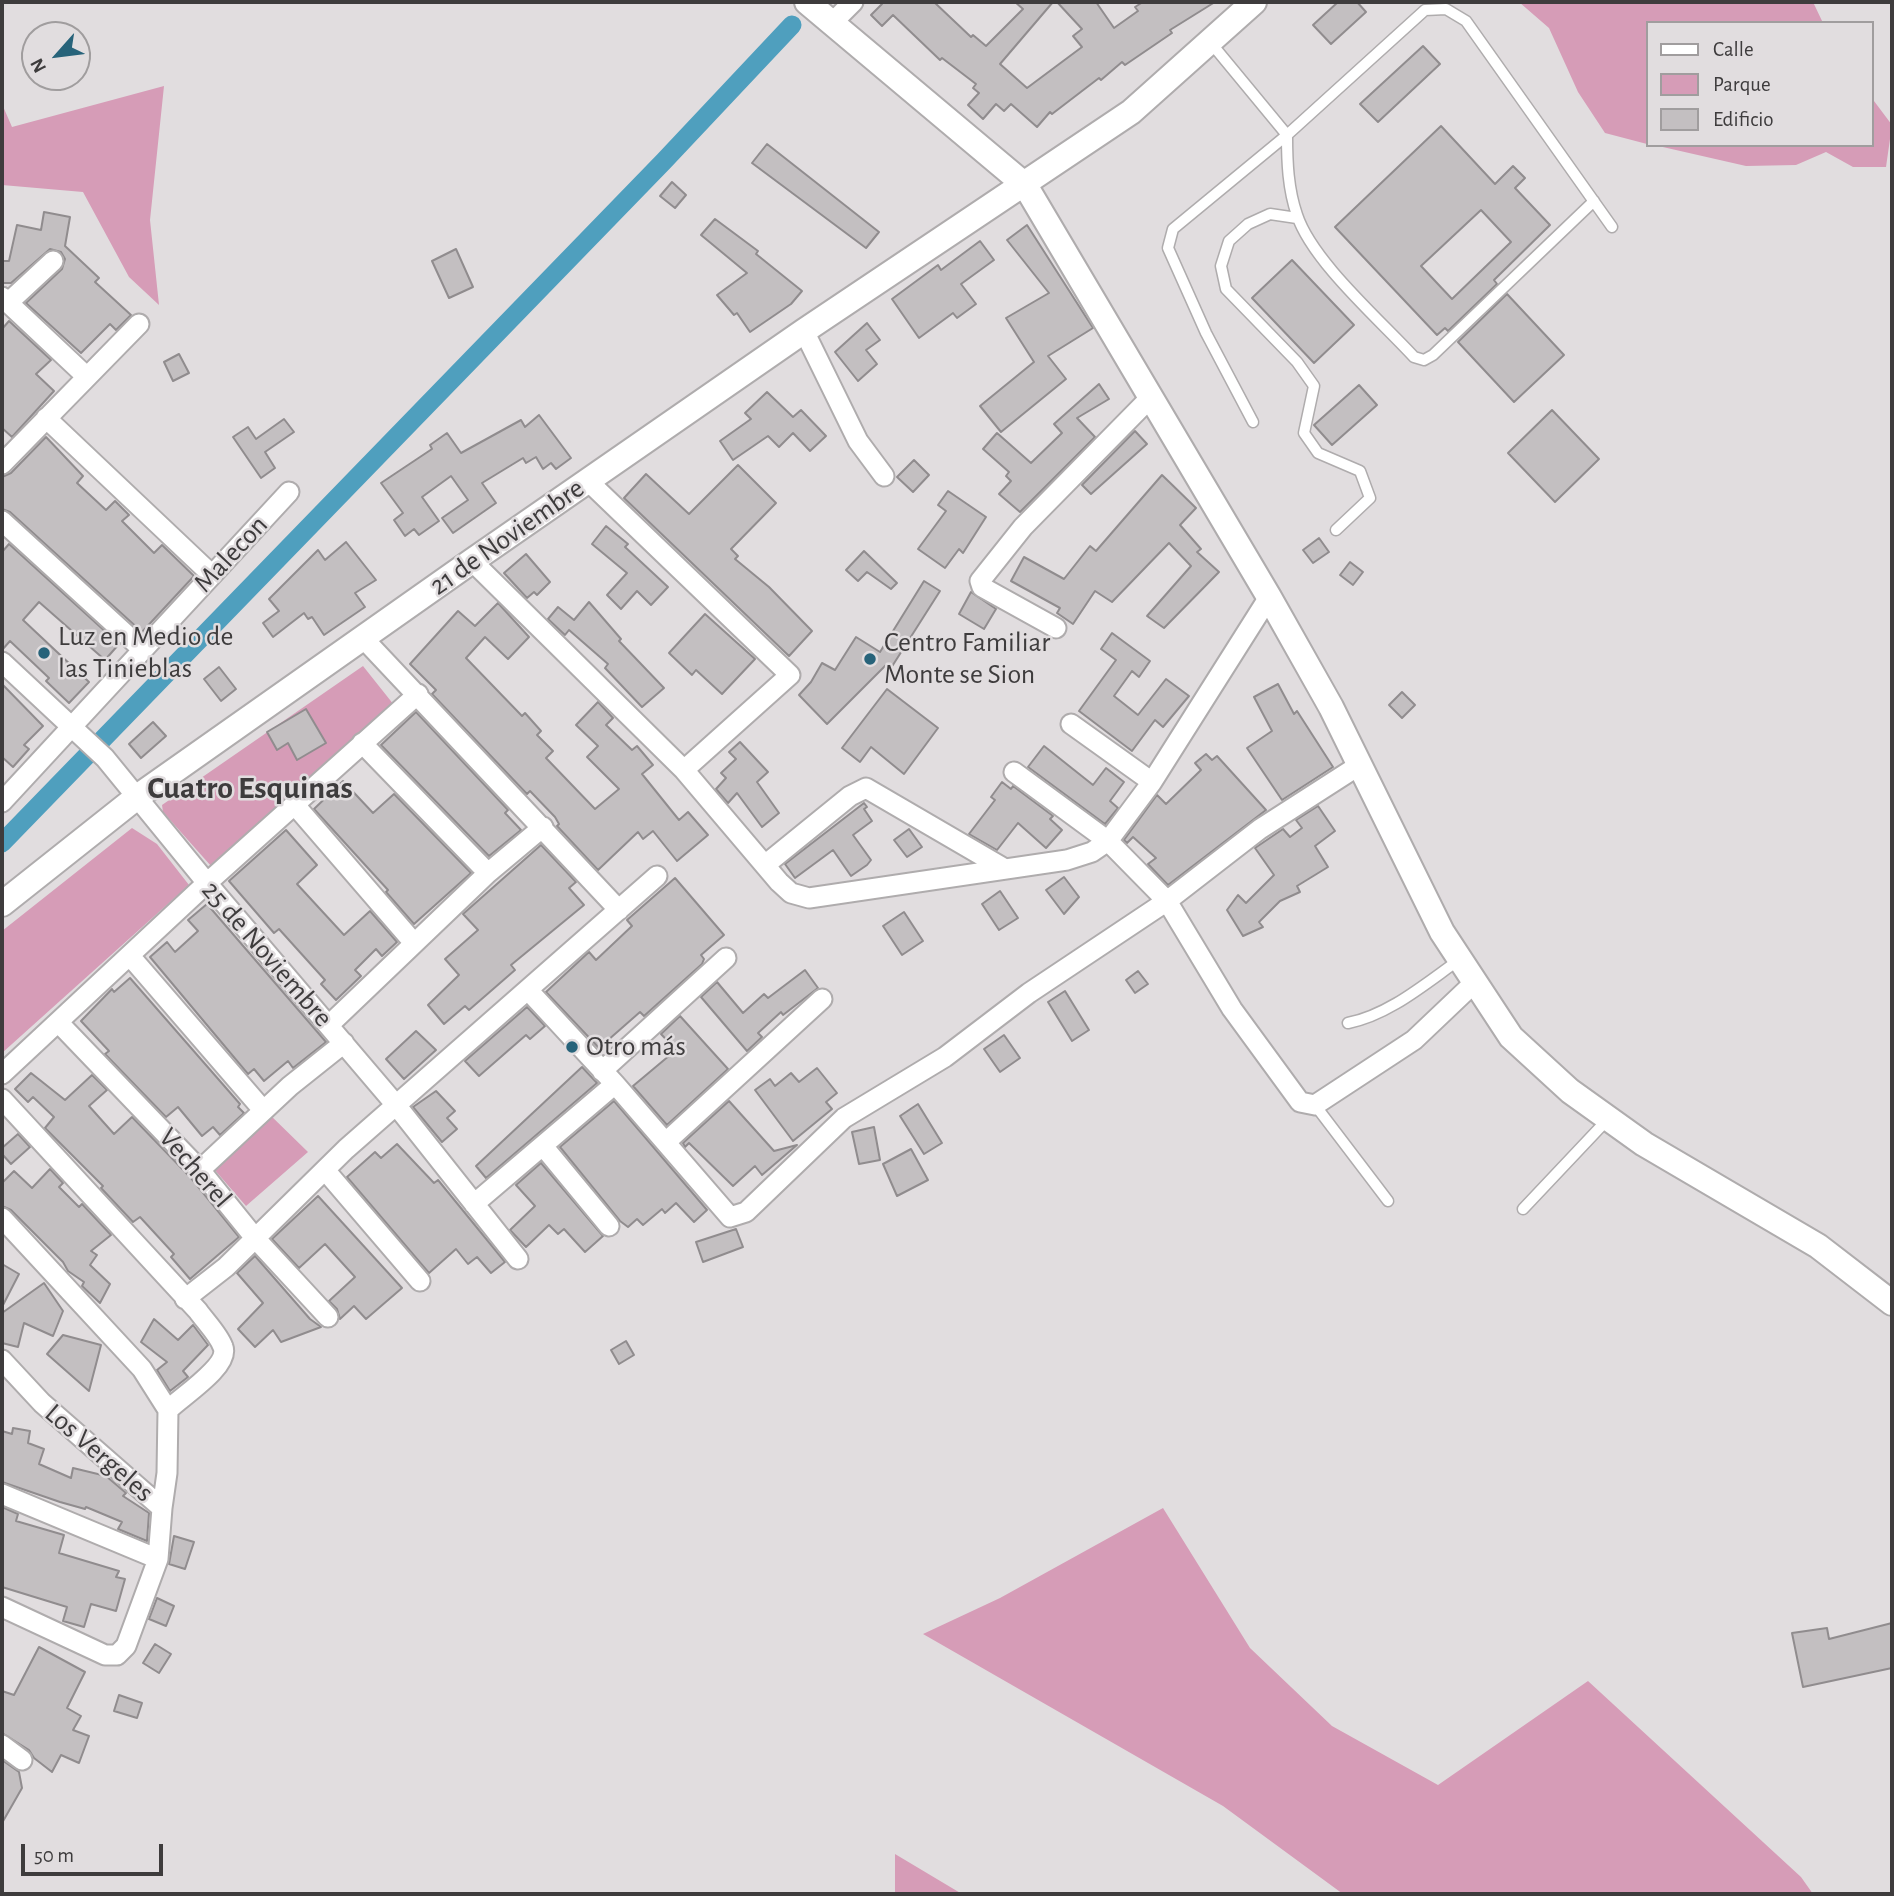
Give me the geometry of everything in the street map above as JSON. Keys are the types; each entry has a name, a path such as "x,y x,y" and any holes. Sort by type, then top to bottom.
{"street":[{"path":"807,2 1025,185 1269,597 1331,707 1442,932 1511,1037 1570,1091 1644,1144 1818,1245 1892,1303"},
{"path":"832,23 853,2"},
{"name":"21 de Noviembre","path":"2,904 137,797 472,561 803,331 1131,112 1254,2"},
{"path":"53,261 6,299 87,377"},
{"path":"5,456 139,324"},
{"path":"803,331 858,441 884,476"},
{"path":"1056,628 982,587 980,581 1023,527 1151,397"},
{"path":"46,418 212,575"},
{"path":"588,481 790,674 684,771"},
{"name":"Malecon","path":"2,802 77,731 142,649 289,492"},
{"path":"2,521 142,649"},
{"path":"472,561 684,771 790,893 809,898 1067,860 1092,852 1108,841 1152,782 1269,597"},
{"path":"363,638 619,910"},
{"name":"25 de Noviembre","path":"2,662 105,758 207,883 396,1105 519,1259"},
{"path":"2,1074 207,883 418,694"},
{"path":"1071,724 1152,782"},
{"path":"362,743 488,873"},
{"path":"528,990 730,1217 746,1212 844,1118 945,1056 1029,993 1167,901 1260,829 1358,766"},
{"path":"1014,772 1108,841 1167,901 1232,1009 1300,1102 1315,1105 1414,1040 1474,983"},
{"path":"765,865 866,788 1004,869"},
{"path":"294,804 414,943"},
{"path":"329,1025 488,873 543,827"},
{"path":"185,1299 226,1267 396,1105 657,876"},
{"path":"130,956 263,1110"},
{"path":"474,1205 543,1146 726,958"},
{"path":"666,1142 822,999"},
{"name":"Vecherel","path":"58,1022 200,1170 255,1238 328,1317"},
{"path":"200,1170 263,1110 344,1043"},
{"path":"2,1099 198,1311 223,1346 224,1356 218,1369 185,1393 168,1410"},
{"path":"543,1146 609,1226"},
{"path":"325,1170 420,1281"},
{"path":"2,1218 142,1369 168,1410 167,1473 162,1508"},
{"name":"Los Vergeles","path":"2,1360 42,1403 162,1508 158,1559 126,1646 117,1655 105,1655 2,1607"},
{"path":"2,1494 158,1559"},
{"path":"2,1745 22,1760"}],"lane":[{"path":"1253,422 1206,333 1168,248 1173,229 1287,135 1426,10 1446,9 1466,21 1612,227"},
{"path":"1211,43 1287,135 1287,169 1297,218 1306,236 1328,264 1414,357 1424,360 1433,355 1594,201"},
{"path":"1297,218 1270,214 1248,224 1229,241 1221,266 1226,289 1297,362 1314,386 1304,433 1318,453 1360,471 1370,498 1336,530"},
{"path":"1348,1023 1360,1021 1401,1000 1460,960"},
{"path":"1315,1105 1388,1201"},
{"path":"1523,1209 1608,1118"}],"green space":[{"path":"1519,2 1813,2 1822,21 1646,21 1646,144 1605,133 1578,92 1549,28"},
{"path":"164,86 150,220 159,305 129,277 83,192 2,185 2,104 12,127"},
{"path":"1873,100 1892,125 1886,167 1853,167 1826,152 1796,165 1746,166 1663,147 1873,147"},
{"path":"363,666 394,705 219,875 163,812 162,805"},
{"path":"132,828 157,844 189,885 2,1053 2,931"},
{"path":"266,1111 308,1152 246,1206 213,1168"},
{"path":"1163,1508 1250,1648 1332,1726 1438,1785 1588,1681 1801,1877 1813,1894 1343,1894 1223,1806 923,1634 1000,1598"},
{"path":"895,1854 962,1894 895,1894"}],"building":[{"path":"879,2 934,2 971,37 973,35 986,46 1023,9 1015,2 1053,2 1000,64 1027,88 1082,47 1073,36 1082,29 1057,2 1096,2 1114,28 1138,11 1135,7 1143,2 1215,2 1170,30 1172,33 1125,65 1122,62 1052,114 1050,112 1037,127 1011,104 1004,111 996,104 983,119 968,105 979,93 973,88 976,84 942,58 940,60 893,15 882,26 871,15 882,4"},
{"path":"1338,2 1357,2 1366,12 1331,44 1313,25"},
{"path":"1423,46 1440,64 1378,122 1360,104"},
{"path":"1441,126 1495,184 1513,166 1525,178 1515,188 1550,225 1494,280 1497,284 1448,331 1445,328 1437,335 1335,227","holes":["1481,210 1511,242 1452,299 1421,266"]},
{"path":"767,144 879,232 866,248 752,163"},
{"path":"672,182 686,195 675,208 660,196"},
{"path":"44,212 70,217 65,246 99,278 95,282 131,315 116,330 110,324 81,353 26,303 62,269 65,259 61,252 50,249 11,283 2,283 2,261 9,261 17,225 41,230"},
{"path":"715,219 758,251 756,254 802,291 791,304 750,332 737,313 734,315 717,295 747,273 701,235"},
{"path":"1027,225 1093,328 1048,356 1066,379 1001,432 980,406 1034,362 1006,318 1049,293 1007,240"},
{"path":"980,241 994,260 961,284 976,304 957,318 953,313 919,338 892,299 938,265 941,270"},
{"path":"456,249 473,287 449,298 432,261"},
{"path":"1292,260 1354,325 1314,363 1252,298"},
{"path":"1507,294 1564,355 1514,402 1458,342"},
{"path":"9,321 51,360 36,374 54,391 12,437 2,428 2,329"},
{"path":"867,323 880,340 866,350 877,364 858,381 835,352"},
{"path":"179,354 189,373 173,381 164,362"},
{"path":"1099,384 1109,399 1077,418 1095,437 1020,512 999,494 1011,481 1006,476 1009,472 983,449 997,433 1031,463 1062,433 1054,424"},
{"path":"1359,385 1377,405 1332,445 1314,425"},
{"path":"767,392 793,417 801,410 826,436 810,451 793,433 779,447 768,436 733,460 720,441 751,419 745,413"},
{"path":"1552,410 1599,459 1555,502 1508,453"},
{"path":"539,415 571,458 556,469 551,463 543,469 536,457 526,463 523,458 482,483 496,503 453,533 442,518 468,500 451,476 422,497 439,521 419,535 414,529 405,536 394,520 403,513 381,483 432,449 430,445 447,433 461,453 521,420 525,427"},
{"path":"284,419 294,432 265,452 275,468 261,478 233,437 248,427 256,439"},
{"path":"1135,431 1147,444 1091,494 1082,485"},
{"path":"46,437 83,476 77,483 106,510 115,501 129,515 122,521 154,553 162,545 194,576 142,632 10,512 2,509 2,477 11,473"},
{"path":"914,460 929,475 913,492 897,477"},
{"path":"738,465 776,503 731,549 738,556 735,559 769,587 812,631 789,656 624,498 646,474 689,514"},
{"path":"1162,475 1196,508 1180,525 1201,549 1197,552 1219,572 1164,628 1147,616 1191,566 1169,543 1112,602 1095,591 1073,624 1057,613 1060,608 1011,581 1024,557 1064,579 1090,546 1096,551"},
{"path":"948,491 986,517 963,553 959,549 945,568 918,549 946,511 938,505"},
{"path":"606,526 628,544 625,547 668,587 651,605 637,591 621,609 607,595 627,573 592,544"},
{"path":"1319,538 1329,552 1313,563 1303,550"},
{"path":"346,542 376,580 355,593 365,607 324,635 312,617 308,619 304,613 273,637 263,623 279,611 269,599 318,550 325,560"},
{"path":"9,544 119,644 105,660 39,602 23,620 89,682 69,703 46,681 49,678 10,641 2,650 2,552"},
{"path":"864,551 897,583 891,589 867,572 858,581 846,570"},
{"path":"526,554 550,582 537,595 534,592 527,598 504,573"},
{"path":"1350,562 1363,572 1353,585 1340,575"},
{"path":"924,581 940,591 891,668 887,664 827,724 799,695 811,682 822,663 835,670 856,637 880,652"},
{"path":"971,592 996,609 984,629 959,614"},
{"path":"589,602 621,639 619,641 664,688 642,707 605,668 608,664 569,630 565,635 548,619 558,607 574,620"},
{"path":"498,603 529,637 508,659 485,637 466,658 522,716 525,713 541,731 537,735 553,751 546,758 595,809 619,789 587,757 598,746 576,725 598,702 613,718 606,725 632,750 637,746 653,765 642,774 679,820 688,812 708,835 677,861 653,831 643,839 638,832 598,870 557,826 559,824 555,817 530,791 527,794 432,694 436,690 410,664 458,611 475,626"},
{"path":"705,614 755,659 722,694 696,670 692,675 669,653"},
{"path":"1112,633 1150,661 1139,677 1132,671 1114,696 1138,715 1166,679 1189,696 1163,727 1155,720 1132,751 1079,711 1116,660 1101,649"},
{"path":"219,667 236,689 221,701 204,679"},
{"path":"2,684 43,726 24,745 29,749 13,767 2,757"},
{"path":"1278,684 1294,714 1297,711 1333,767 1282,800 1247,748 1272,731 1254,697"},
{"path":"887,689 938,728 904,774 871,747 860,762 842,748"},
{"path":"1402,692 1415,705 1402,718 1389,705"},
{"path":"306,709 326,743 297,760 288,743 277,750 267,732"},
{"path":"416,712 508,810 505,813 521,830 489,856 381,745"},
{"path":"153,722 166,736 141,758 129,744"},
{"path":"740,742 768,772 757,782 779,813 762,827 737,793 728,803 716,789 726,778 721,773 736,759 729,752"},
{"path":"1044,746 1093,785 1106,768 1124,782 1110,801 1118,808 1105,824 1028,767"},
{"path":"1206,754 1212,760 1217,756 1266,810 1168,885 1148,864 1156,858 1133,837 1127,843 1124,840 1157,795 1166,804 1201,770 1195,763"},
{"path":"343,781 373,813 394,794 471,873 414,924 386,892 388,890 314,809"},
{"path":"1002,782 1011,789 1013,786 1053,816 1050,819 1062,830 1046,848 1018,823 997,850 969,834 995,800 991,797"},
{"path":"864,803 867,807 864,809 872,821 853,835 871,860 867,865 851,876 833,850 795,878 785,864"},
{"path":"1318,806 1335,831 1315,846 1328,867 1297,886 1300,892 1280,901 1259,922 1263,927 1243,936 1227,910 1238,895 1246,903 1274,875 1255,848 1283,829 1290,837 1302,828 1296,820"},
{"path":"909,829 922,847 907,857 894,840"},
{"path":"286,830 317,865 297,884 344,935 370,911 397,942 382,956 376,949 355,970 361,976 336,1000 321,984 325,980 279,929 274,933 229,881"},
{"path":"541,845 576,882 569,888 584,905 511,965 515,970 469,1010 465,1006 444,1024 428,1005 459,975 445,959 478,930 463,914"},
{"path":"1064,877 1079,897 1064,914 1046,890"},
{"path":"675,878 724,935 701,955 704,959 702,964 644,1016 640,1012 599,1048 546,992 589,952 596,960 632,926 627,920"},
{"path":"1000,891 1018,918 999,930 982,904"},
{"path":"207,904 326,1042 293,1068 288,1061 264,1081 254,1069 248,1074 150,957 167,942 175,952 198,931 188,920"},
{"path":"904,912 923,941 902,955 883,926"},
{"path":"805,970 818,988 783,1015 781,1012 758,1033 762,1037 747,1051 701,997 717,982 743,1013 764,994 768,998"},
{"path":"1138,971 1148,984 1135,993 1126,980"},
{"path":"130,978 240,1104 238,1107 244,1113 220,1135 213,1127 202,1136 178,1107 166,1117 105,1054 109,1051 81,1021 112,989 114,992"},
{"path":"1065,991 1089,1030 1072,1041 1048,1002"},
{"path":"527,1007 545,1026 530,1039 526,1035 479,1076 465,1061"},
{"path":"680,1016 728,1069 667,1125 633,1086 676,1050 661,1034"},
{"path":"416,1031 436,1050 404,1079 386,1059"},
{"path":"1004,1035 1020,1058 1000,1072 984,1049"},
{"path":"582,1067 597,1083 486,1178 476,1166"},
{"path":"817,1068 837,1093 826,1102 832,1109 793,1141 755,1090 770,1079 775,1086 791,1073 799,1082"},
{"path":"31,1073 65,1100 92,1075 107,1090 89,1106 114,1134 132,1117 191,1178 239,1237 190,1279 171,1257 174,1254 140,1217 133,1222 101,1188 103,1186 45,1128 54,1117 33,1097 28,1102 15,1089"},
{"path":"436,1091 455,1111 447,1118 457,1129 442,1142 413,1107"},
{"path":"614,1101 707,1210 694,1222 676,1203 665,1213 662,1209 643,1225 637,1219 628,1227 620,1221 560,1147"},
{"path":"729,1101 774,1151 797,1145 762,1175 755,1166 733,1186 689,1143 685,1147 683,1143"},
{"path":"918,1104 942,1143 924,1154 900,1116"},
{"path":"874,1127 880,1160 859,1164 852,1132"},
{"path":"18,1134 30,1147 11,1164 2,1154 2,1148"},
{"path":"397,1144 434,1183 438,1180 505,1262 491,1273 477,1257 468,1264 456,1249 429,1273 347,1177 375,1152 381,1158"},
{"path":"911,1149 928,1180 897,1196 883,1164"},
{"path":"541,1163 603,1236 585,1252 564,1229 558,1234 549,1225 526,1247 510,1230 535,1206 516,1185"},
{"path":"50,1169 63,1183 59,1187 79,1207 82,1204 111,1235 91,1251 97,1255 90,1265 110,1284 100,1303 82,1286 84,1282 68,1271 63,1262 11,1210 2,1206 2,1183 14,1171 32,1188"},
{"path":"318,1196 402,1288 366,1319 354,1306 340,1319 337,1309 329,1301 355,1277 325,1244 299,1268 272,1239"},
{"path":"736,1229 743,1247 703,1262 696,1242"},
{"path":"255,1256 310,1319 321,1327 281,1342 273,1330 255,1347 238,1329 263,1303 237,1273"},
{"path":"2,1264 19,1274 2,1307"},
{"path":"44,1283 63,1311 53,1336 24,1323 18,1347 2,1343 2,1313"},
{"path":"154,1319 178,1340 193,1325 208,1345 183,1371 188,1377 170,1391 157,1370 167,1362 141,1342"},
{"path":"63,1335 101,1345 89,1391 47,1354"},
{"path":"626,1341 634,1355 619,1364 611,1350"},
{"path":"13,1428 30,1431 28,1443 44,1449 39,1464 71,1478 73,1468 106,1476 126,1493 123,1496 149,1513 147,1541 118,1529 122,1522 86,1507 85,1509 60,1502 2,1482 2,1431 12,1434"},
{"path":"2,1507 18,1514 16,1521 64,1535 59,1553 119,1571 116,1577 125,1579 116,1611 91,1604 84,1627 63,1621 67,1607 2,1587"},
{"path":"174,1536 194,1542 185,1569 169,1564"},
{"path":"157,1598 174,1606 166,1626 149,1619"},
{"path":"1892,1623 1892,1668 1803,1687 1792,1633 1827,1628 1829,1639"},
{"path":"155,1644 171,1654 159,1673 143,1663"},
{"path":"39,1647 85,1672 67,1708 81,1716 73,1730 89,1736 79,1763 61,1755 52,1772 34,1758 29,1750 2,1733 2,1691 14,1695"},
{"path":"119,1695 142,1703 137,1718 114,1711"},
{"path":"2,1760 19,1772 22,1788 2,1823"}],"waterway":[{"path":"2,843 664,161 792,25"}],"place":[{"name":"Luz en Medio de las Tinieblas","path":"44,653"},
{"name":"Centro Familiar Monte se Sion","path":"870,659"},
{"name":"Otro más","path":"572,1047"}],"district":[{"name":"Cuatro Esquinas","path":"250,788"}]}
